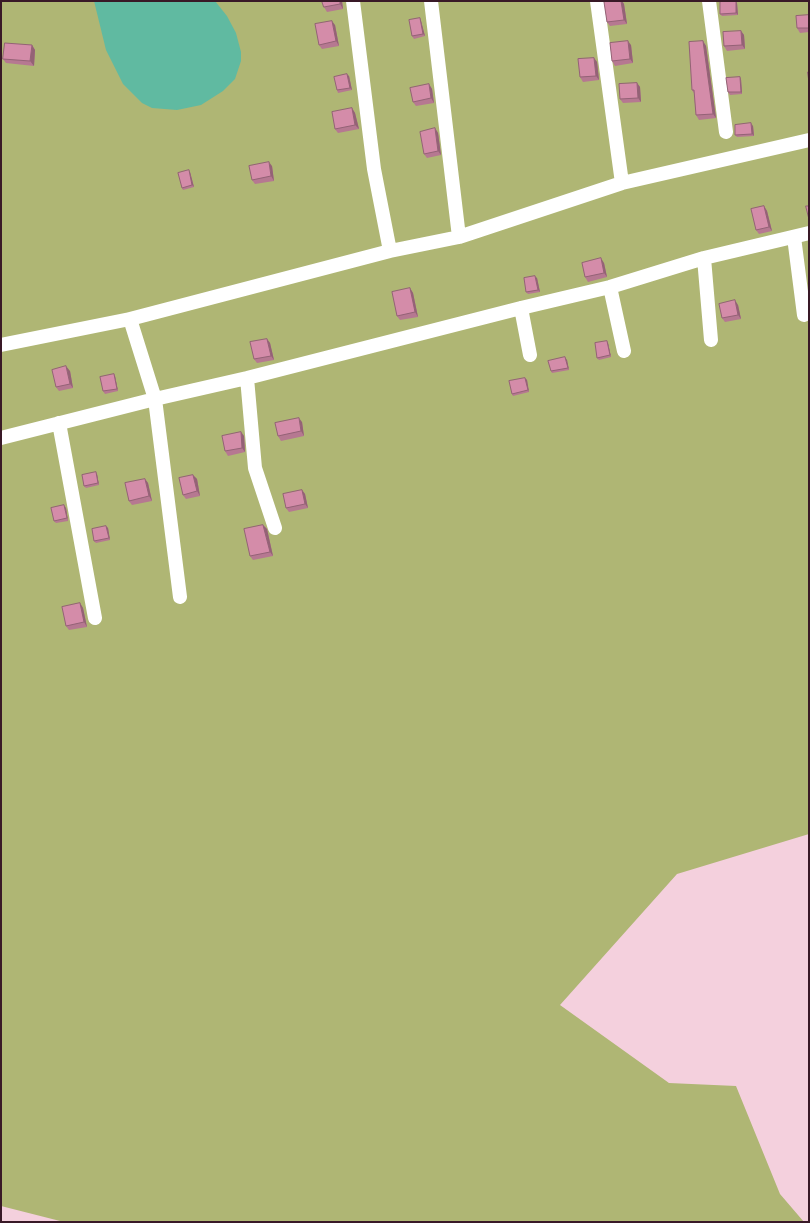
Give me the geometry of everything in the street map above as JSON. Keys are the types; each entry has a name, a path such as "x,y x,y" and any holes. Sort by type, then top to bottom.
{"street":[{"path":"353,1 374,169 390,251"},
{"path":"431,1 459,237"},
{"path":"597,1 622,183"},
{"path":"709,1 726,132"},
{"path":"1,345 130,319 390,251 459,237 622,183 809,140"},
{"path":"1,438 610,287 704,258 809,233"},
{"path":"794,236 804,315"},
{"path":"704,258 712,340"},
{"path":"610,287 624,351"},
{"path":"521,308 530,355"},
{"path":"130,319 155,399 180,597"},
{"path":"247,378 255,468 274,528"},
{"path":"59,423 95,618"}],"shaded area":[{"path":"1,1 809,1 809,834 677,874 560,1005 669,1083 736,1086 780,1194 804,1222 64,1222 1,1206"},
{"path":"94,1 215,1 227,16 236,33 241,52 241,61 235,79 223,91 201,105 177,110 152,108 142,103 123,84 106,50"}],"building":[{"path":"322,1 340,1 340,4 324,7"},
{"path":"621,1 624,20 607,22 604,2"},
{"path":"736,1 736,13 720,14 720,2"},
{"path":"809,15 809,28 797,28 796,16"},
{"path":"420,18 423,34 412,36 409,20"},
{"path":"332,21 336,41 319,45 315,24"},
{"path":"741,31 742,45 724,46 723,32"},
{"path":"628,41 630,59 612,61 610,43"},
{"path":"703,41 713,114 696,115 694,90 692,90 689,42"},
{"path":"5,43 32,45 30,61 3,59"},
{"path":"594,58 596,76 580,77 578,59"},
{"path":"347,74 350,88 337,90 334,77"},
{"path":"740,77 741,92 728,92 726,78"},
{"path":"637,83 638,98 620,99 619,84"},
{"path":"429,84 431,98 413,102 410,88"},
{"path":"352,108 355,125 335,129 332,112"},
{"path":"751,123 752,134 735,135 735,125"},
{"path":"435,128 438,151 424,154 420,132"},
{"path":"269,162 271,176 252,180 249,166"},
{"path":"189,170 192,185 182,188 178,173"},
{"path":"764,206 769,227 756,230 751,209"},
{"path":"806,206 809,206 809,219"},
{"path":"601,258 604,273 585,277 582,263"},
{"path":"535,276 538,290 526,292 524,278"},
{"path":"410,288 415,312 397,316 392,292"},
{"path":"735,300 738,315 722,318 719,304"},
{"path":"267,339 271,356 254,359 250,342"},
{"path":"607,341 610,355 597,358 595,343"},
{"path":"565,357 568,368 551,371 548,361"},
{"path":"66,366 70,384 56,387 52,370"},
{"path":"114,374 117,389 103,391 100,377"},
{"path":"525,378 528,390 512,394 509,381"},
{"path":"299,418 301,431 278,436 275,423"},
{"path":"241,432 242,448 225,451 222,436"},
{"path":"96,472 98,483 84,486 82,475"},
{"path":"193,475 197,491 183,495 179,478"},
{"path":"145,479 149,496 129,501 125,483"},
{"path":"302,490 305,504 286,508 283,494"},
{"path":"64,505 67,518 54,521 51,508"},
{"path":"263,525 270,552 250,556 244,529"},
{"path":"106,526 109,538 94,541 92,529"},
{"path":"80,603 84,622 66,626 62,607"}]}
